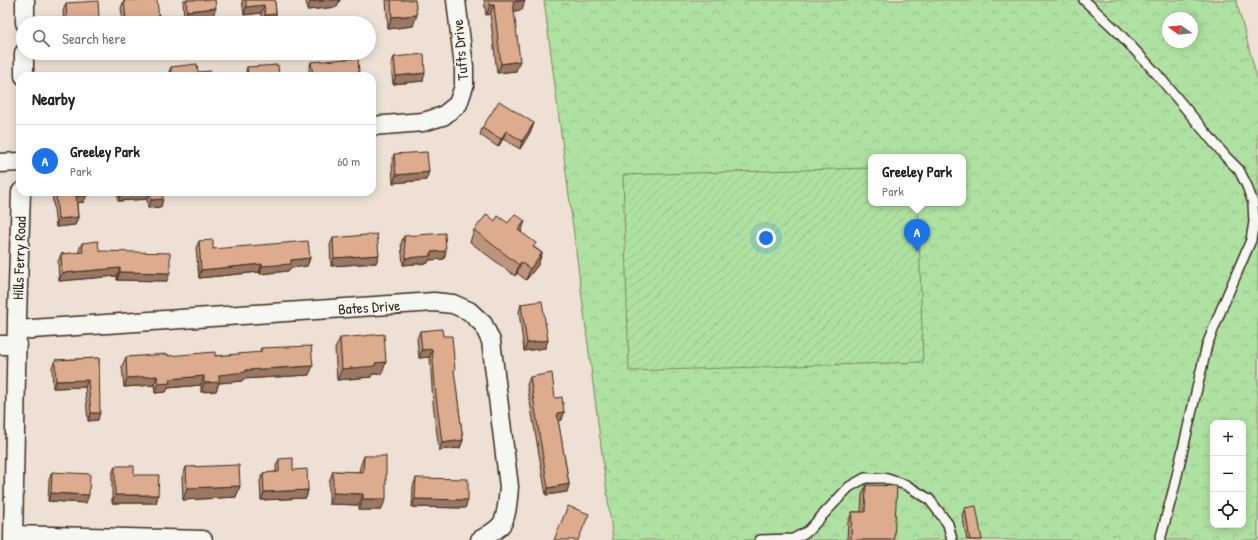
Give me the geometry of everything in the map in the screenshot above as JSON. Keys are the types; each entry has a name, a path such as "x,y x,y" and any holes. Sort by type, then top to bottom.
{"street":[{"path":"25,16 26,0"},
{"name":"Tufts Drive","path":"376,126 423,122 443,116 458,104 464,86 464,67 456,0"},
{"path":"24,60 24,72"},
{"path":"0,163 16,162"},
{"name":"Hills Ferry Road","path":"13,537 11,340 21,196"},
{"name":"Bates Drive","path":"11,340 434,302 453,304 469,311 483,324 491,341 509,487 507,506 502,524 480,540"},
{"path":"13,537 203,540"}],"lane":[{"path":"1084,0 1118,32 1156,73 1226,157 1239,170 1247,186 1252,204 1254,222 1251,240 1207,344 1174,488 1160,540"},
{"path":"760,540 793,539 808,531 849,487 864,478 884,478 906,485 929,499 948,524 952,540"}],"green space":[{"path":"544,0 1236,0 1258,82 1258,540 613,540"},
{"path":"868,168 868,206 918,206 923,362 629,371 623,175"}],"building":[{"path":"124,0 157,0 159,16 126,16"},
{"path":"186,0 215,0 216,8 187,11"},
{"path":"246,0 275,0 276,14 265,15 264,5 246,7"},
{"path":"310,0 330,0 310,2"},
{"path":"391,0 415,0 417,15 392,17"},
{"path":"489,0 525,0 513,2 520,61 501,64 494,5 490,5"},
{"path":"98,1 99,16 67,16 66,3"},
{"path":"424,54 425,73 396,76 394,57"},
{"path":"358,60 359,72 312,72 311,62"},
{"path":"197,64 198,72 171,72 171,67"},
{"path":"278,65 279,72 248,72 247,67"},
{"path":"499,101 534,123 522,141 506,131 501,139 482,128"},
{"path":"427,152 429,172 396,175 394,154"},
{"path":"56,196 76,196 78,217 58,219"},
{"path":"150,196 163,196 163,199 151,200"},
{"path":"487,214 495,221 498,216 508,223 515,214 525,221 518,230 536,243 533,247 542,253 530,269 521,262 519,265 474,230"},
{"path":"445,233 446,251 431,252 431,256 406,258 404,236"},
{"path":"377,234 379,255 334,258 333,238"},
{"path":"213,240 213,249 308,241 310,258 291,260 291,264 262,266 262,264 201,270 199,241"},
{"path":"98,241 99,251 170,253 170,273 120,272 120,268 62,273 61,254 83,252 82,243"},
{"path":"542,301 548,340 527,343 521,304"},
{"path":"442,329 443,336 452,336 454,370 463,440 442,443 432,349 422,350 420,331"},
{"path":"384,334 386,362 375,363 375,366 342,369 340,338"},
{"path":"311,346 313,366 246,370 246,372 219,375 219,382 204,383 204,376 169,379 170,383 158,384 157,376 127,378 126,357 168,354 168,356 215,352 215,356 261,352 261,348"},
{"path":"99,358 100,413 91,413 88,380 56,381 55,360"},
{"path":"552,373 555,398 562,397 564,412 557,413 569,484 548,488 530,377"},
{"path":"364,456 386,456 386,499 363,499 363,494 333,493 333,471 363,472"},
{"path":"293,458 293,470 307,469 308,490 264,492 263,473 279,472 279,459"},
{"path":"239,465 240,486 187,488 186,467"},
{"path":"115,466 134,466 134,475 159,475 158,495 115,495"},
{"path":"52,472 90,474 89,495 51,493"},
{"path":"416,478 468,479 468,500 415,499"},
{"path":"866,485 897,486 894,540 851,540 852,512 865,512"},
{"path":"568,506 589,514 578,540 554,540"},
{"path":"976,506 982,540 970,540 965,508"}],"place":[{"name":"Greeley Park","path":"917,252"}]}
